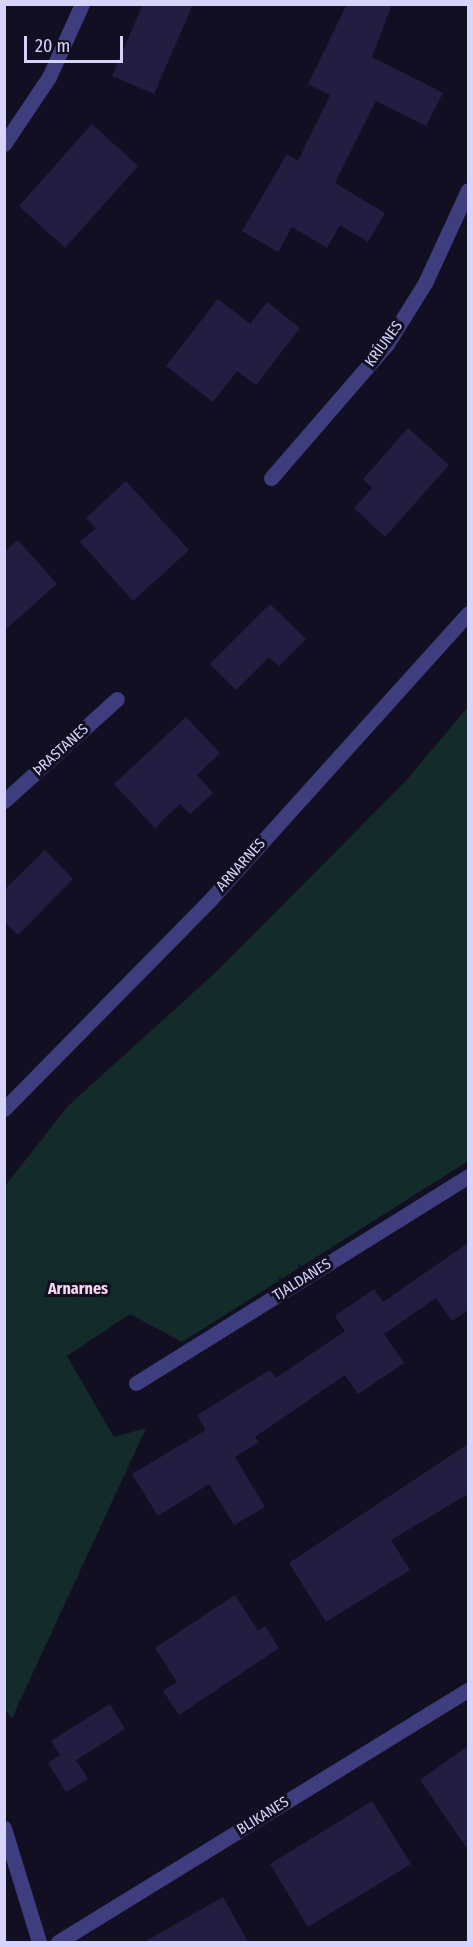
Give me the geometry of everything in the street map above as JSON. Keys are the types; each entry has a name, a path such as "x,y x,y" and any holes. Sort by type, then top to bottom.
{"street":[{"path":"4,144 49,78 82,4"},
{"name":"KRÍUNES","path":"271,478 387,344 425,283 468,190"},
{"name":"ARNARNES","path":"4,1109 209,900 468,613"},
{"name":"ÞRASTANES","path":"4,801 117,699"},
{"name":"TJALDANES","path":"136,1383 468,1176"},
{"name":"BLIKANES","path":"58,1942 468,1690"},
{"path":"4,1828 39,1942"}],"green space":[{"path":"468,707 468,1161 182,1342 130,1314 67,1356 114,1437 146,1428 12,1718 4,1708 5,1186 68,1106 215,973 404,783"}],"building":[{"path":"143,4 193,4 154,94 112,76"},
{"path":"347,4 392,4 372,57 443,93 426,126 376,101 335,183 385,213 368,242 340,225 327,248 292,227 278,252 242,231 287,154 298,161 330,95 308,84"},
{"path":"92,124 138,166 65,248 19,206"},
{"path":"218,299 250,324 267,302 300,328 256,385 237,371 213,402 166,366"},
{"path":"408,428 449,465 385,537 354,508 372,488 363,479"},
{"path":"126,481 189,550 133,601 80,542 96,528 86,518"},
{"path":"18,540 57,584 4,631 4,552"},
{"path":"270,604 306,639 279,666 269,657 236,690 210,664"},
{"path":"186,717 220,753 197,775 213,793 190,814 180,804 155,828 114,784"},
{"path":"45,850 73,879 18,935 4,922 4,890"},
{"path":"468,1243 468,1310 452,1321 436,1298 384,1334 404,1363 358,1394 345,1375 255,1437 259,1442 235,1457 265,1507 234,1525 209,1484 158,1516 132,1474 206,1430 197,1415 270,1370 276,1378 345,1331 335,1316 374,1289 383,1302"},
{"path":"468,1444 468,1494 391,1540 410,1570 326,1622 289,1563"},
{"path":"235,1595 258,1631 265,1626 279,1648 179,1715 163,1691 177,1682 155,1648"},
{"path":"110,1704 125,1729 76,1760 88,1779 66,1792 48,1763 60,1755 51,1741"},
{"path":"468,1746 468,1850 420,1780"},
{"path":"372,1801 411,1864 308,1927 270,1864"},
{"path":"223,1897 248,1942 144,1942"}],"district":[{"name":"Arnarnes","path":"78,1289"}]}
